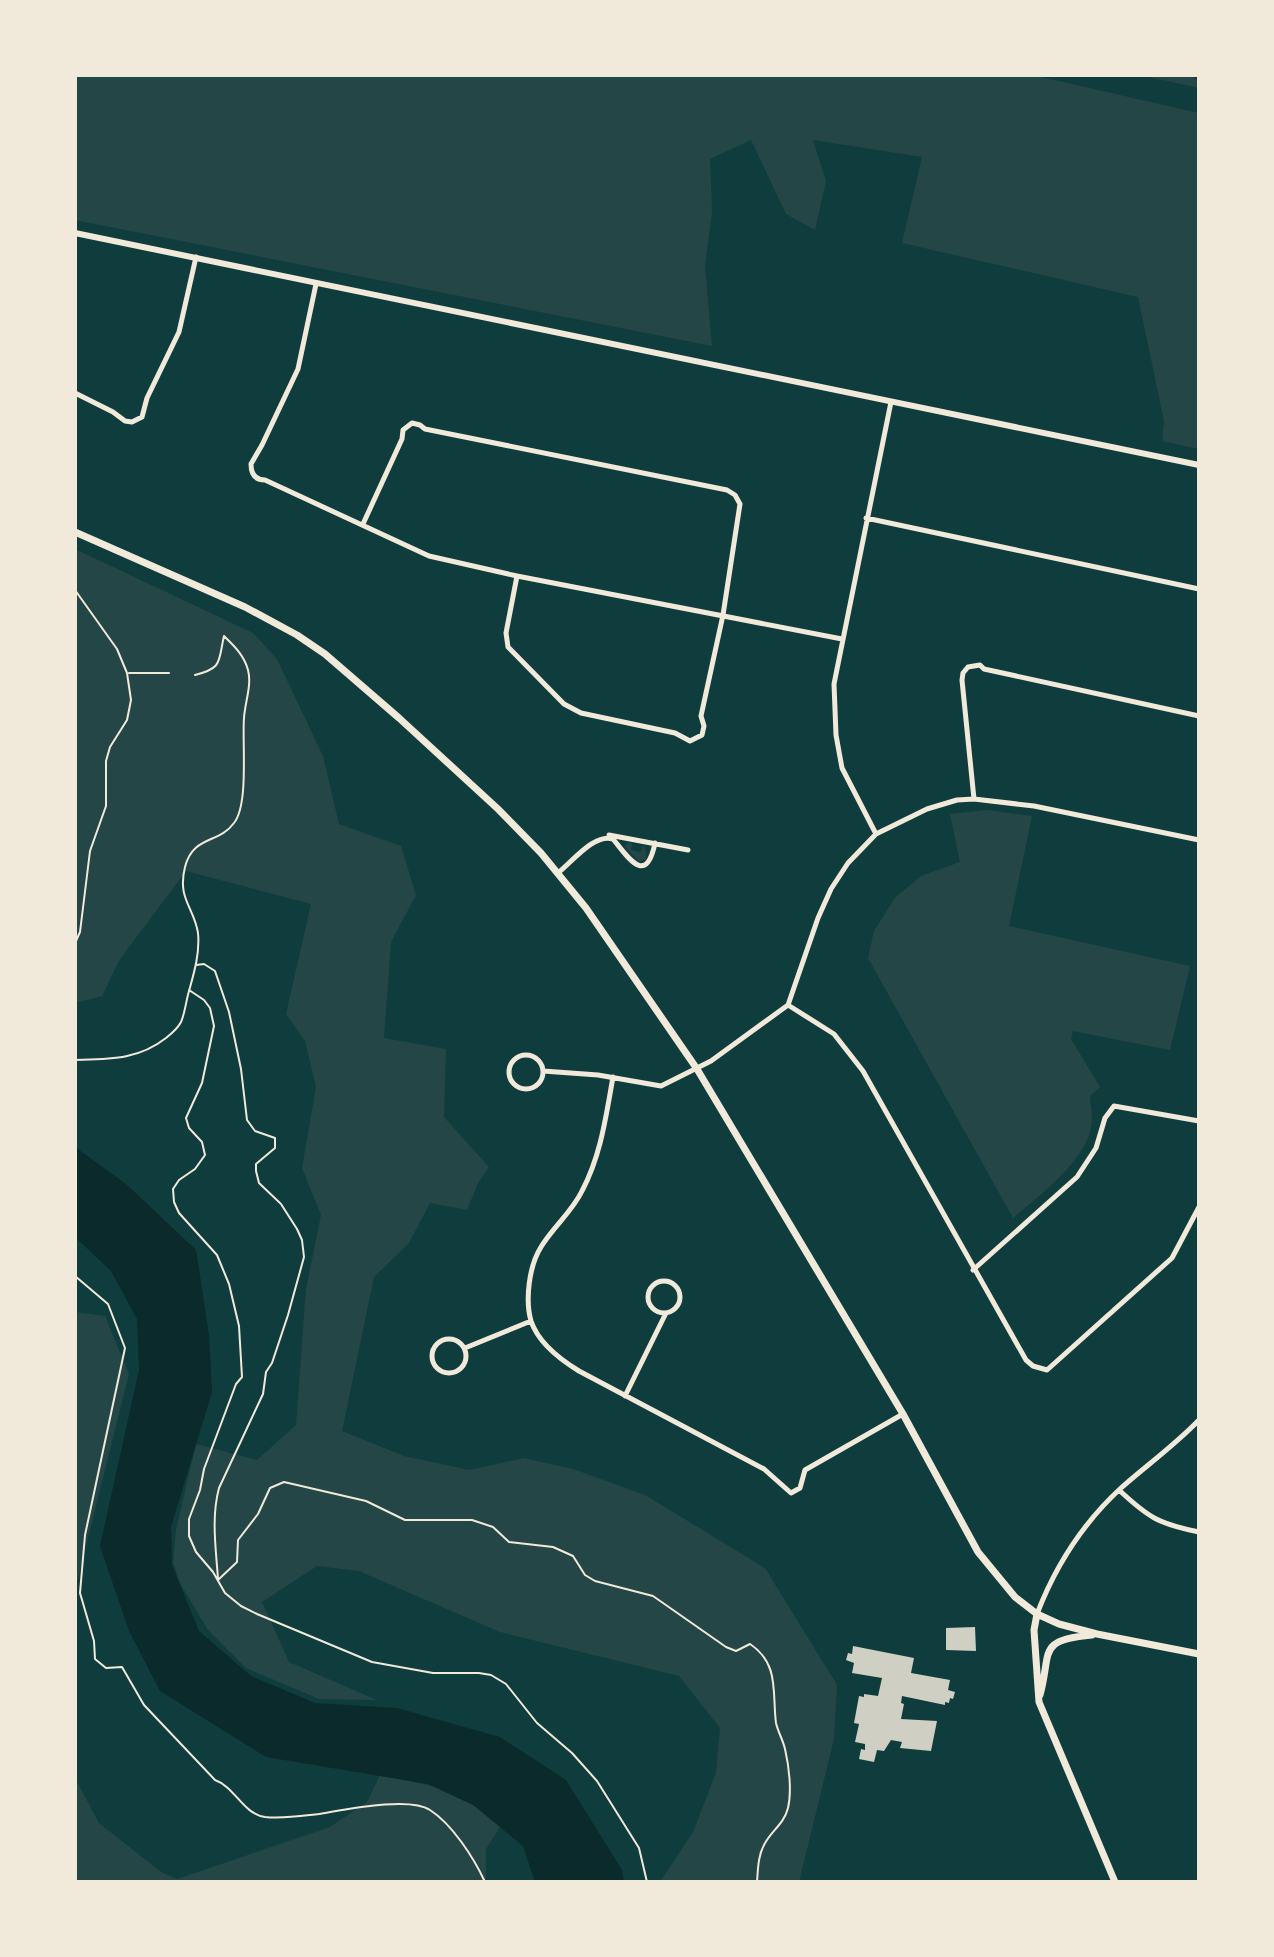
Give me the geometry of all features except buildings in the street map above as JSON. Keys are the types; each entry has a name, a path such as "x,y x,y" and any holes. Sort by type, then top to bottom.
{"main road":[{"path":"75,532 245,607 314,646 399,718 482,794 558,873 586,908 696,1069 903,1415 978,1552 1015,1597 1037,1614 1059,1624 1199,1654"},
{"path":"1037,1614 1034,1630 1038,1702 1115,1882"},
{"path":"1038,1702 1044,1683 1044,1663 1049,1650 1065,1637 1097,1634"}],"street":[{"path":"75,233 1199,465"},
{"path":"75,394 113,412 125,421 132,422 142,417 147,398 179,332 196,257"},
{"path":"316,284 298,369 262,445 252,460 251,469 257,479 265,480 429,556 517,576 842,639"},
{"path":"876,834 842,768 836,735 834,684 891,402"},
{"path":"363,524 402,439 403,430 406,425 412,423 425,429 704,485 735,495 740,504 723,615 701,716 704,731 700,737 690,741 675,733 581,713 564,704 507,644 506,628 517,576"},
{"path":"866,518 1199,589"},
{"path":"974,799 962,680 968,667 980,665 984,669 1199,716"},
{"path":"543,1071 613,1077 661,1086 696,1069 788,1005 818,918 831,889 848,863 876,834 927,809 957,800 974,799 1034,806 1199,840"},
{"path":"558,873 598,840 613,835 688,850"},
{"path":"598,840 608,837 613,839 631,863 638,866 649,862 655,843"},
{"path":"788,1005 834,1034 863,1071 973,1270 1032,1366 1047,1370 1171,1258 1199,1207"},
{"path":"524,1054 530,1054 539,1060 543,1071 536,1086 525,1089 514,1085 509,1074 510,1063 524,1054"},
{"path":"613,1077 601,1146 594,1168 578,1199 546,1238 534,1262 529,1285 531,1321 546,1343 564,1361 764,1469 785,1490 793,1493 800,1488 805,1470 903,1415"},
{"path":"973,1270 1077,1177 1096,1148 1105,1118 1114,1106 1199,1121"},
{"path":"625,1396 666,1313 676,1308 680,1294 671,1282 660,1281 651,1287 649,1303 656,1311 666,1313"},
{"path":"465,1348 531,1321"},
{"path":"442,1340 458,1340 465,1348 466,1359 456,1372 445,1373 433,1363 432,1352 442,1340"},
{"path":"1037,1614 1049,1583 1069,1548 1119,1490 1199,1420"},
{"path":"1119,1490 1139,1509 1163,1524 1199,1532"}],"path":[{"path":"75,590 117,649 128,673 131,709 110,747 106,761 106,806 90,851 80,932 75,943"},
{"path":"75,1060 125,1058 141,1054 156,1046 180,1023 196,965 198,933 183,895 185,865 191,850 235,823 239,812 244,777 244,716 249,684 241,653 224,636 216,668 195,675"},
{"path":"128,673 169,673"},
{"path":"196,965 204,964 215,971 229,1013 241,1069 247,1120 256,1131 275,1138 275,1148 256,1164 259,1183 281,1204 297,1228 304,1257 288,1315 272,1363 266,1372 263,1394 217,1495 215,1528 218,1581"},
{"path":"189,990 204,999 210,1008 214,1026 202,1083 186,1118 189,1128 202,1142 205,1155 195,1169 179,1180 173,1189 173,1202 179,1213 216,1255 229,1284 239,1326 242,1377 236,1384 204,1469 200,1490 189,1519 189,1536 196,1552 225,1593 249,1610 372,1662 433,1673 479,1673 491,1675 506,1684 537,1723 572,1753 597,1781 639,1848 647,1882"},
{"path":"75,1276 108,1304 125,1348 85,1535 80,1593 94,1641 95,1658 106,1668 122,1667 144,1705 215,1780 225,1783 253,1814 264,1817 295,1817 399,1803 429,1808 459,1837 485,1882"},
{"path":"218,1581 237,1562 240,1535 258,1514 270,1488 284,1482 366,1501 405,1520 472,1520 493,1527 509,1542 553,1547 573,1556 585,1575 594,1581 653,1596 726,1647 736,1651 750,1644 759,1650 771,1669 775,1685 776,1724 785,1750 790,1795 788,1811 783,1821 765,1842 759,1858 757,1882"}],"shaded area":[{"path":"78,75 1032,75 1199,113 1199,449 1162,441 1164,421 1138,297 902,243 922,157 813,140 826,181 815,230 786,214 751,140 710,159 712,212 705,266 712,346 75,220 75,86"},
{"path":"1140,75 1190,75 1199,81 1199,88"},
{"path":"75,549 253,633 277,659 323,756 339,824 401,846 416,895 391,942 384,1038 446,1049 444,1117 489,1167 478,1183 467,1210 430,1203 409,1243 374,1277 342,1431 404,1456 469,1470 524,1458 573,1469 645,1495 765,1568 837,1685 834,1739 799,1882 660,1882 693,1832 716,1773 720,1728 679,1676 500,1632 359,1571 317,1566 262,1602 289,1662 377,1700 319,1699 246,1668 208,1630 180,1583 173,1562 176,1530 196,1444 257,1460 296,1425 306,1289 321,1215 302,1168 316,1087 305,1041 286,1014 311,904 186,871 120,959 102,996 75,1003"},
{"path":"987,810 1032,816 1009,926 1190,966 1170,1050 1073,1031 1071,1039 1100,1087 1090,1096 1090,1133 1084,1147 1063,1174 1013,1218 868,958 874,931 895,898 921,876 960,862 950,814"},
{"path":"627,843 632,843 631,850 641,852 643,845 646,859 639,862 625,847"},
{"path":"75,1147 126,1184 196,1250 209,1335 212,1392 171,1527 172,1565 199,1631 251,1676 315,1703 397,1708 500,1737 566,1780 622,1870 624,1882 535,1882 523,1846 473,1805 428,1784 266,1757 160,1691 129,1631 100,1546 139,1370 137,1319 111,1271 75,1237"},
{"path":"75,1312 105,1316 129,1374 75,1590"},
{"path":"380,1775 470,1794 507,1816 486,1849 486,1882 75,1882 75,1778 99,1823 161,1872 177,1879 330,1827 367,1802"}]}
